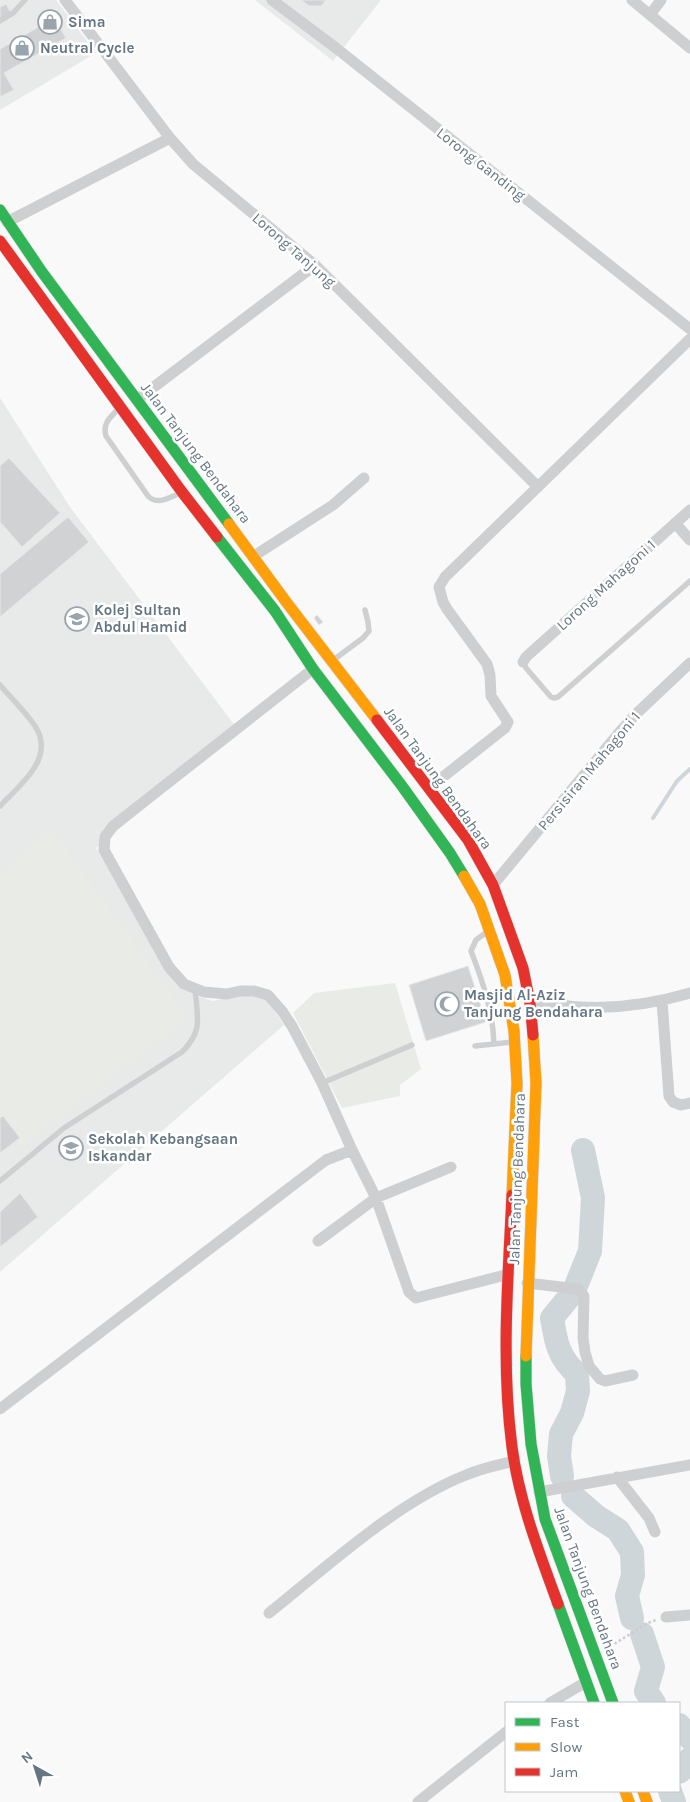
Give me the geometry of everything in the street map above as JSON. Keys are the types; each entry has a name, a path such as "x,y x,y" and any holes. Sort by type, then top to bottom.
{"main road":[{"name":"Jalan Tanjung Bendahara","path":"0,210 42,272 138,399 287,603 468,840 493,885 523,968 530,1003 536,1083 526,1384 531,1444 545,1518 597,1655 613,1702"},
{"name":"Jalan Tanjung Bendahara","path":"0,241 182,492 275,611 313,669 379,755 450,853 480,904 505,975 515,1042 517,1083 506,1321 507,1385 514,1461 528,1522 594,1702"}],"street":[{"name":"Lorong Tanjung","path":"65,0 170,138 193,164 315,265 538,487"},
{"name":"Lorong Ganding","path":"272,0 336,48 690,329"},
{"path":"632,0 690,48"},
{"path":"650,15 661,0"},
{"path":"7,222 170,138"},
{"path":"138,399 315,265"},
{"path":"429,788 505,728 508,722 492,696 487,664 443,602 439,588 445,577 690,339"},
{"path":"254,556 333,505 364,478"},
{"name":"Lorong Mahagoni 1","path":"523,662 526,657 690,510"},
{"path":"675,524 690,540"},
{"path":"313,669 113,826 105,837 104,850 169,967 184,984 204,992 227,994 240,990 268,995 292,1026 322,1083 376,1198 411,1296 416,1298 509,1274"},
{"name":"Persisiran Mahagoni 1","path":"493,885 636,714 688,670"},
{"path":"530,1003 553,1003 603,1008 662,1001 690,993"},
{"path":"662,1001 669,1096 673,1102 681,1105 690,1103"},
{"path":"0,1409 326,1160 352,1150"},
{"path":"318,1241 376,1198 451,1167"},
{"path":"528,1284 576,1288 584,1296 583,1338 589,1366 600,1379 606,1381 634,1375"},
{"path":"269,1613 386,1521 434,1490 490,1466 514,1461"},
{"path":"539,1492 617,1477 690,1466"},
{"path":"617,1477 649,1518 655,1532"},
{"path":"666,1618 690,1615"},
{"path":"552,1702 586,1682"},
{"path":"418,1802 505,1733"}],"lane":[{"path":"0,21 13,13 25,0"},
{"path":"120,407 105,423 106,436 148,496 156,502 182,492"},
{"path":"523,662 551,696 554,698 558,697 690,581"},
{"path":"332,661 363,638 369,631 365,610"},
{"path":"0,684 35,726 42,747 39,761 33,770 0,806"},
{"path":"490,930 478,937 471,951 486,995 493,1028 494,1044"},
{"path":"0,1181 64,1128 182,1052 197,1031 195,988"},
{"path":"475,1046 515,1042"},
{"path":"322,1083 412,1045"}],"path":[{"path":"597,1655 648,1623 666,1618"}],"shaded area":[{"path":"0,0 56,0 96,53 0,110"},
{"path":"255,0 381,0 333,61"},
{"path":"0,398 70,507 239,731 96,848 176,983 197,996 213,1001 241,994 266,998 284,1025 0,1272"},
{"path":"49,826 189,1018 21,1146 0,1119 0,873"},
{"path":"395,983 421,1069 400,1085 400,1096 342,1108 293,1013 314,993"}],"building":[{"path":"301,0 326,0 321,6 309,6"},
{"path":"6,4 11,13 0,19 0,7"},
{"path":"54,18 66,38 4,73 14,90 0,97 0,49"},
{"path":"9,458 60,513 22,547 0,522 0,466"},
{"path":"68,517 89,542 0,617 0,574"},
{"path":"317,615 323,622 319,625 314,618"},
{"name":"Masjid Al-Aziz Tanjung Bendahara","path":"468,966 486,1022 426,1041 409,985"},
{"path":"3,1116 20,1138 0,1153 0,1118"},
{"path":"20,1193 38,1217 0,1247 0,1212"}],"waterway":[{"path":"653,818 677,781 690,769"},
{"path":"562,1476 559,1456 561,1434 572,1413 578,1391 577,1374 559,1349 552,1318 574,1291 590,1251 593,1198 583,1150"},
{"path":"573,1496 596,1516 618,1530 632,1552 633,1575 627,1596 632,1618"},
{"path":"642,1634 653,1667 646,1691 653,1702"},
{"path":"680,1726 690,1738"},
{"path":"680,1771 687,1765 690,1759"},
{"path":"670,1792 674,1802"}],"traffic: fast":[{"path":"0,210 42,272 229,524"},
{"path":"217,537 275,611 313,669 402,786 450,853 464,876"},
{"path":"526,1356 526,1384 531,1444 545,1519 613,1702"},
{"path":"558,1604 594,1702"}],"traffic: slow":[{"path":"229,524 377,720"},
{"path":"464,876 480,904 505,975 514,1031 517,1083 512,1195"},
{"path":"526,1356 536,1083 533,1035"},
{"path":"625,1792 629,1802"},
{"path":"643,1792 647,1802"}],"traffic: jam":[{"path":"0,241 182,492 217,537"},
{"path":"377,720 468,840 493,885 523,968 530,1003 533,1035"},
{"path":"512,1195 506,1352 512,1447 519,1487 537,1546 558,1604"}],"place":[{"name":"Sima","path":"50,22"},
{"name":"Neutral Cycle","path":"22,48"},
{"name":"Kolej Sultan Abdul Hamid","path":"77,619"},
{"name":"Masjid Al-Aziz Tanjung Bendahara","path":"447,1004"},
{"name":"Sekolah Kebangsaan Iskandar","path":"71,1148"}]}
